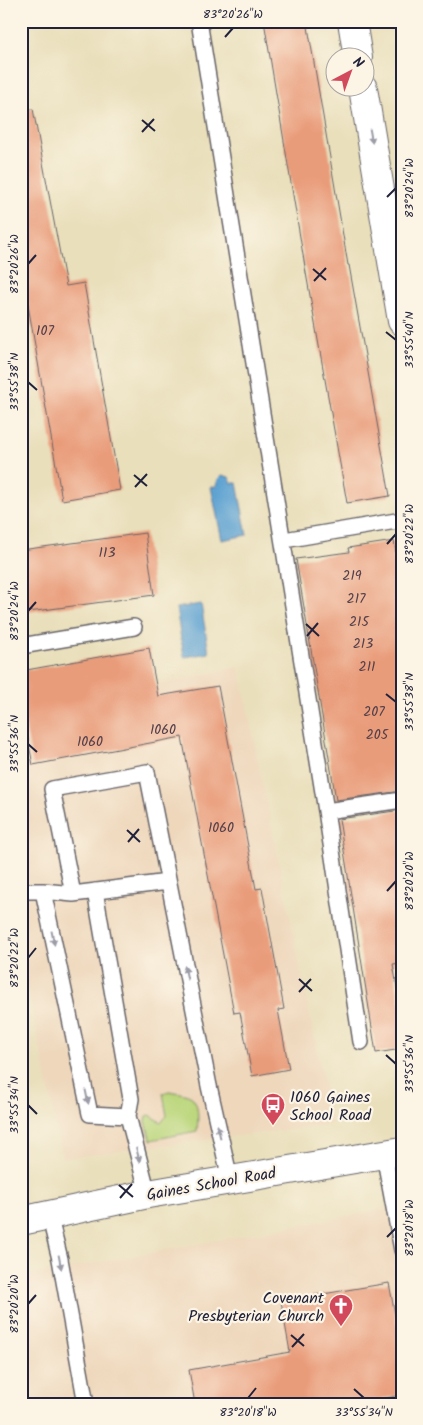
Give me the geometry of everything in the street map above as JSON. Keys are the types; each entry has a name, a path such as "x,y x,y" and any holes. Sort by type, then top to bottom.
{"main road":[{"path":"352,21 356,48"},
{"path":"365,98 402,321"},
{"name":"Gaines School Road","path":"21,1221 230,1179 393,1153"}],"lane":[{"path":"199,21 284,540 361,1042"},
{"path":"284,540 402,520"},
{"path":"21,646 134,628"},
{"path":"73,894 52,789 147,772 230,1179"},
{"path":"326,812 402,800"},
{"path":"21,891 73,894 168,882"},
{"path":"43,891 90,1114 128,1116"},
{"path":"95,891 131,1099 128,1116 148,1194"},
{"path":"393,1153 402,1250"},
{"path":"49,1214 60,1259 86,1404"}],"shaded area":[{"path":"239,667 332,1124 63,1158 21,955 21,712"},
{"path":"402,1206 402,1404 21,1404 21,1277"}],"green space":[{"path":"169,1091 185,1094 193,1099 198,1112 197,1131 151,1140 146,1122 147,1116 150,1115 161,1122 167,1116 163,1093"}],"water":[{"path":"222,475 229,477 232,483 237,483 247,535 222,540 211,487 216,486 218,479"},
{"path":"201,604 209,653 184,657 176,608"}],"building":[{"path":"264,21 307,21 348,265 390,496 347,503"},
{"path":"33,109 66,286 84,283 120,490 62,500 21,265 21,110"},
{"path":"145,533 154,595 21,613 21,550"},
{"path":"394,541 402,587 402,791 336,800 296,559 349,552 348,548"},
{"path":"149,648 158,696 218,686 256,889 262,888 284,1009 278,1010 289,1069 252,1076 240,1012 234,1013 182,737 33,765 21,704 21,671"},
{"path":"402,810 402,963 393,964 402,1015 402,1049 376,1053 339,819"},
{"name":"Covenant Presbyterian Church","path":"389,1283 402,1352 402,1395 351,1404 195,1404 189,1370 290,1352 281,1301"}],"place":[{"name":"1060 Gaines School Road","path":"273,1126"},
{"name":"Covenant Presbyterian Church","path":"341,1327"}]}
